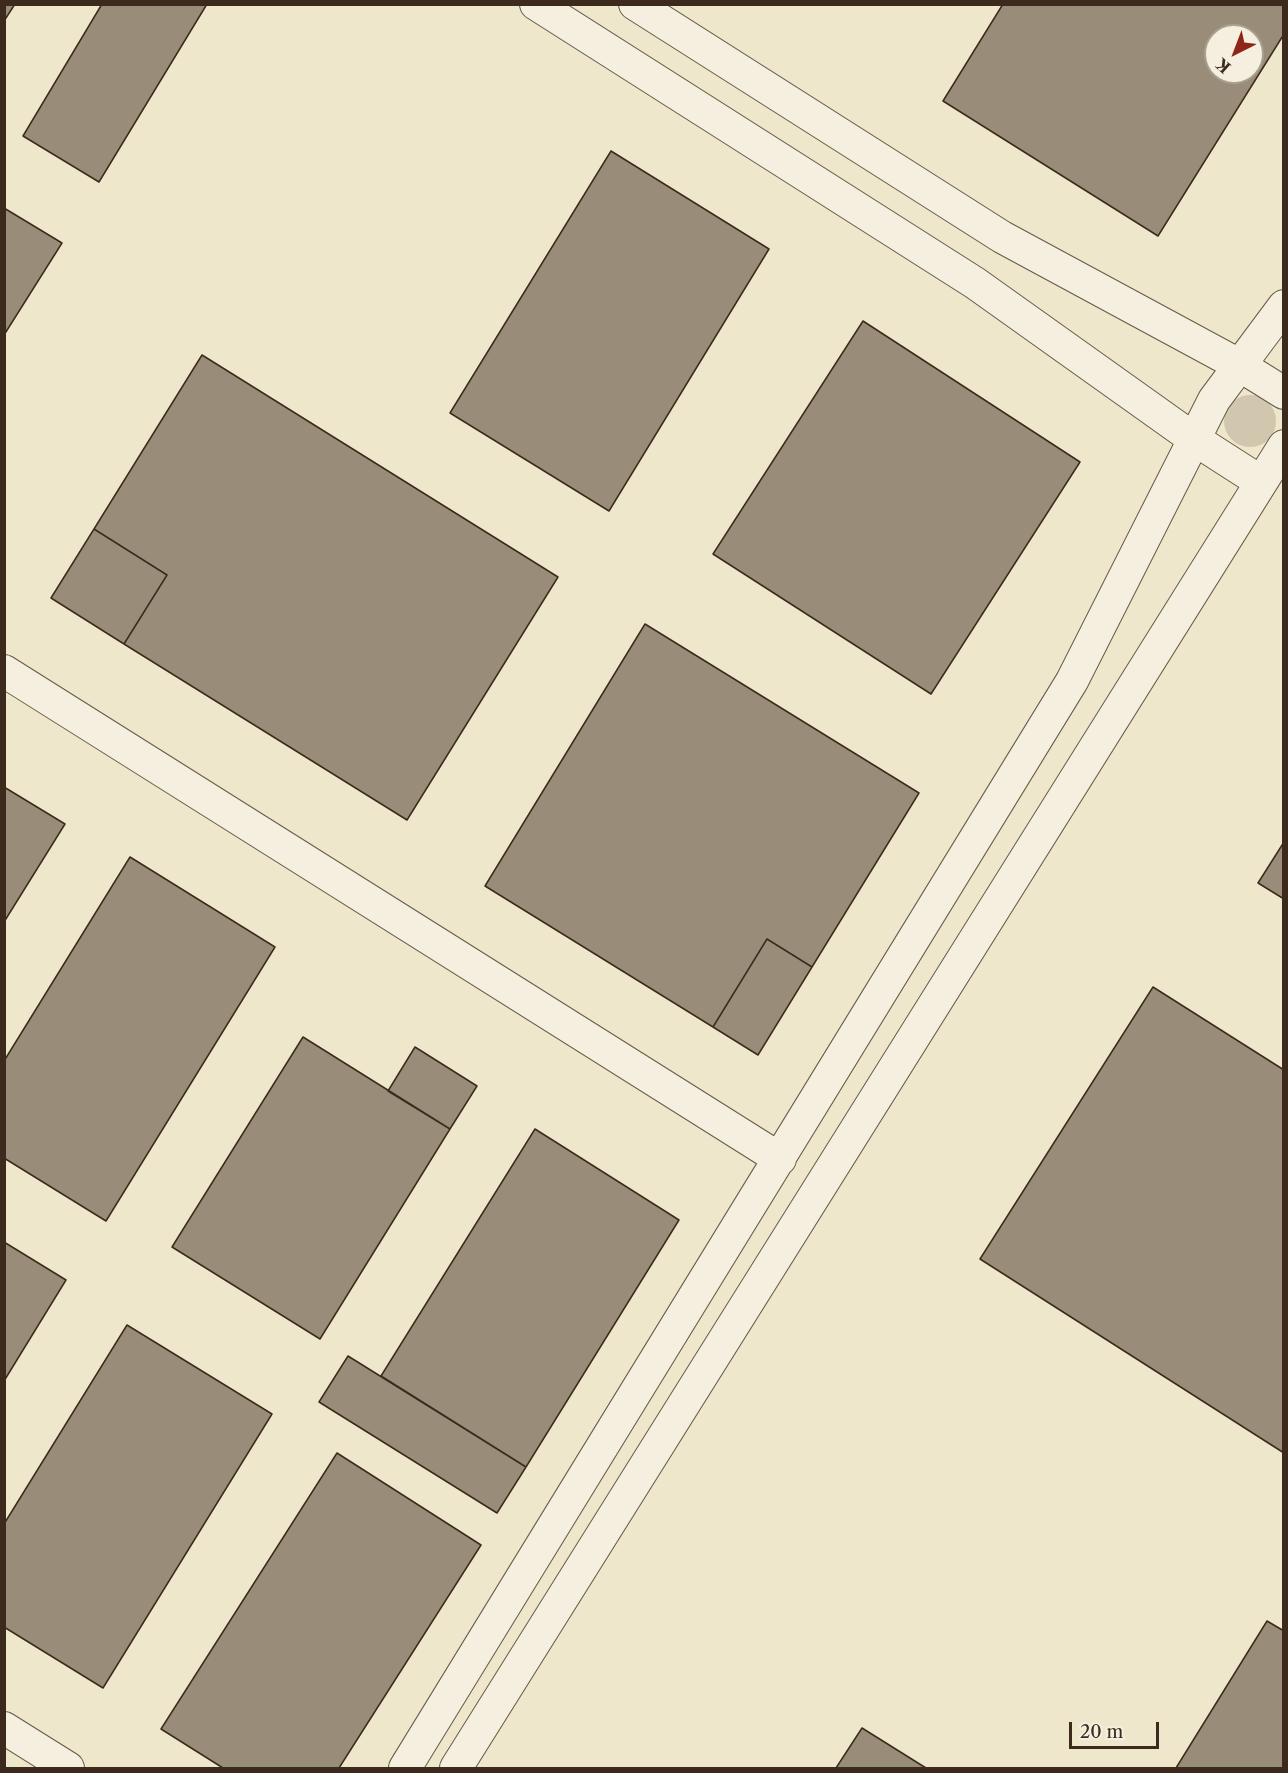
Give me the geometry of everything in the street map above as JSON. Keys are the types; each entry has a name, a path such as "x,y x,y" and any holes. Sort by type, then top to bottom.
{"street":[{"path":"536,4 975,282 1194,439 1261,482"},
{"path":"634,4 1002,237 1239,365 1284,393"},
{"path":"405,1768 1072,681 1214,400 1284,306"},
{"path":"456,1768 1284,446"},
{"path":"4,671 780,1159"},
{"path":"4,1728 63,1767"}],"shaded area":[{"path":"1250,395 1260,397 1268,403 1274,411 1276,421 1274,431 1268,439 1260,445 1250,447 1240,445 1232,439 1226,431 1224,421 1226,411 1232,403 1240,397"}],"building":[{"path":"4,4 15,4 4,21"},
{"path":"102,4 207,4 99,182 23,136"},
{"path":"1003,4 1284,4 1284,34 1264,66 1264,24 1204,24 1204,84 1253,84 1158,236 943,101"},
{"path":"611,151 769,249 609,511 450,413"},
{"path":"4,208 62,243 4,335"},
{"path":"863,321 1080,462 931,694 713,554"},
{"path":"202,355 558,577 407,820 124,644 167,575 94,529"},
{"path":"94,529 167,575 124,644 51,598"},
{"path":"645,624 919,793 812,967 767,939 713,1027 485,886"},
{"path":"4,787 65,824 4,922"},
{"path":"1284,842 1284,899 1258,883"},
{"path":"130,857 275,947 106,1221 4,1158 4,1061"},
{"path":"767,939 812,967 758,1055 713,1027"},
{"path":"1153,987 1284,1070 1284,1453 980,1259"},
{"path":"303,1037 450,1129 320,1339 172,1247"},
{"path":"415,1047 477,1086 450,1129 388,1091"},
{"path":"535,1129 679,1220 526,1467 381,1376"},
{"path":"4,1242 66,1280 4,1381"},
{"path":"127,1325 272,1414 103,1688 4,1627 4,1524"},
{"path":"348,1356 526,1467 497,1513 319,1402"},
{"path":"337,1453 481,1545 339,1768 223,1768 161,1729"},
{"path":"1267,1621 1284,1631 1284,1768 1176,1768"},
{"path":"862,1728 926,1768 836,1768"}]}
